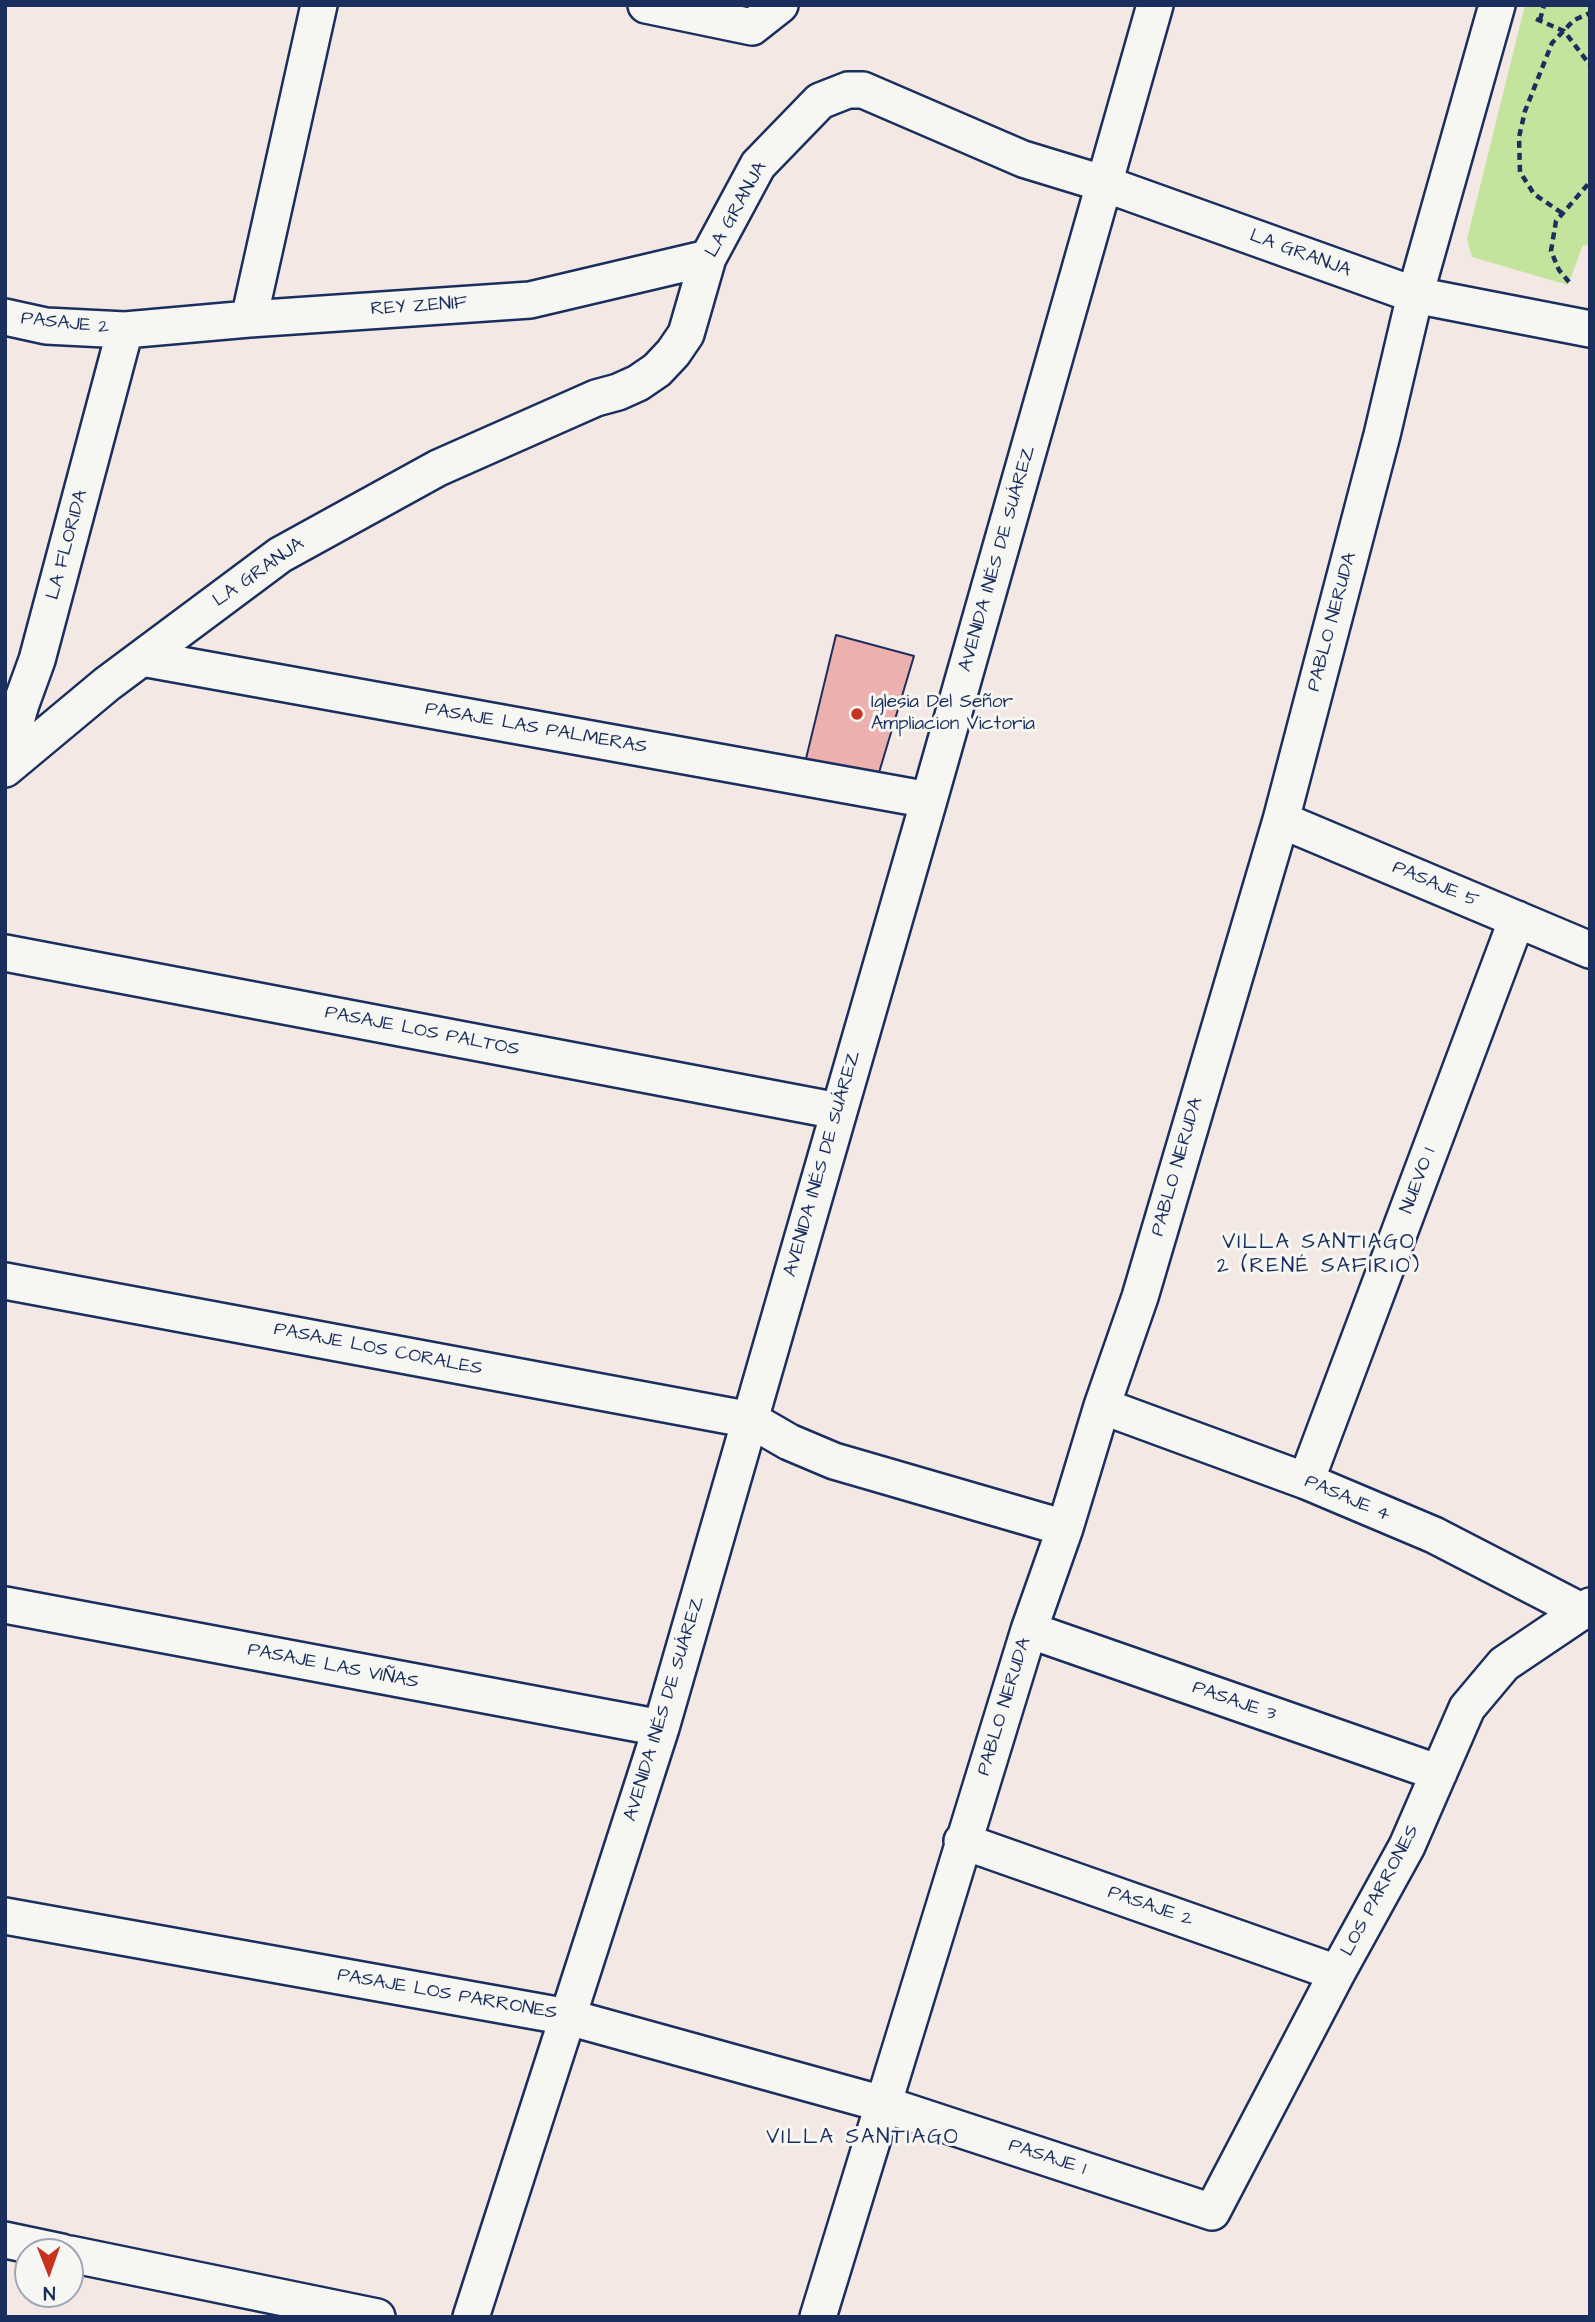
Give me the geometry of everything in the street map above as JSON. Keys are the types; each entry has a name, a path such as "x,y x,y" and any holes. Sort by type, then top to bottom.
{"street":[{"path":"249,318 318,5"},
{"path":"646,5 752,27 779,5"},
{"name":"AVENIDA INÉS DE SUÁREZ","path":"471,2317 661,1728 1155,5"},
{"name":"PABLO NERUDA","path":"818,2317 962,1842 1102,1406 1140,1297 1281,820 1382,435 1415,295 1513,11"},
{"name":"LA GRANJA","path":"5,769 107,684 280,555 438,468 596,398 628,387 657,370 686,334 708,258 758,165 820,101 848,90 863,90 1023,159 1105,184 1415,295 1590,329"},
{"name":"REY ZENIF","path":"125,330 249,318 530,300 708,258"},
{"name":"PASAJE 2","path":"5,317 46,327 125,330"},
{"name":"LA FLORIDA","path":"5,759 37,660 125,330"},
{"name":"PASAJE LAS PALMERAS","path":"142,658 929,800"},
{"name":"PASAJE 5","path":"1281,820 1590,950"},
{"name":"NUEVO 1","path":"1306,1481 1517,919"},
{"name":"PASAJE LOS PALTOS","path":"5,953 838,1111"},
{"name":"PASAJE LOS CORALES","path":"5,1281 751,1420 789,1442 834,1461 1065,1528"},
{"name":"PASAJE 4","path":"1102,1406 1306,1481 1434,1535 1586,1609"},
{"name":"PASAJE LAS VIÑAS","path":"5,1605 661,1728"},
{"name":"LOS PARRONES","path":"1212,2212 1407,1846 1467,1708 1504,1664 1586,1609"},
{"name":"PASAJE 3","path":"1029,1630 1440,1773"},
{"name":"PASAJE 2","path":"962,1842 1337,1973"},
{"name":"PASAJE LOS PARRONES","path":"5,1916 568,2017 883,2104"},
{"name":"PASAJE 1","path":"883,2104 1212,2212"},
{"path":"84,2257 377,2317"}],"path":[{"path":"1540,20 1544,5"},
{"path":"1513,11 1564,31 1590,65"},
{"path":"1562,213 1534,194 1520,172 1519,137 1525,111 1552,43 1574,20 1590,13"},
{"path":"1577,291 1559,271 1552,251 1556,221 1590,182"}],"green space":[{"path":"1525,5 1590,5 1590,246 1583,245 1568,285 1472,257 1467,239"}],"building":[{"name":"Iglesia Del Señor Ampliacion Victoria","path":"836,635 914,656 875,786 803,771"}],"place":[{"name":"Iglesia Del Señor Ampliacion Victoria","path":"857,714"}],"district":[{"name":"VILLA SANTIAGO 2 (RENÉ SAFIRIO)","path":"1319,1256"},
{"name":"VILLA SANTIAGO","path":"863,2139"}]}
